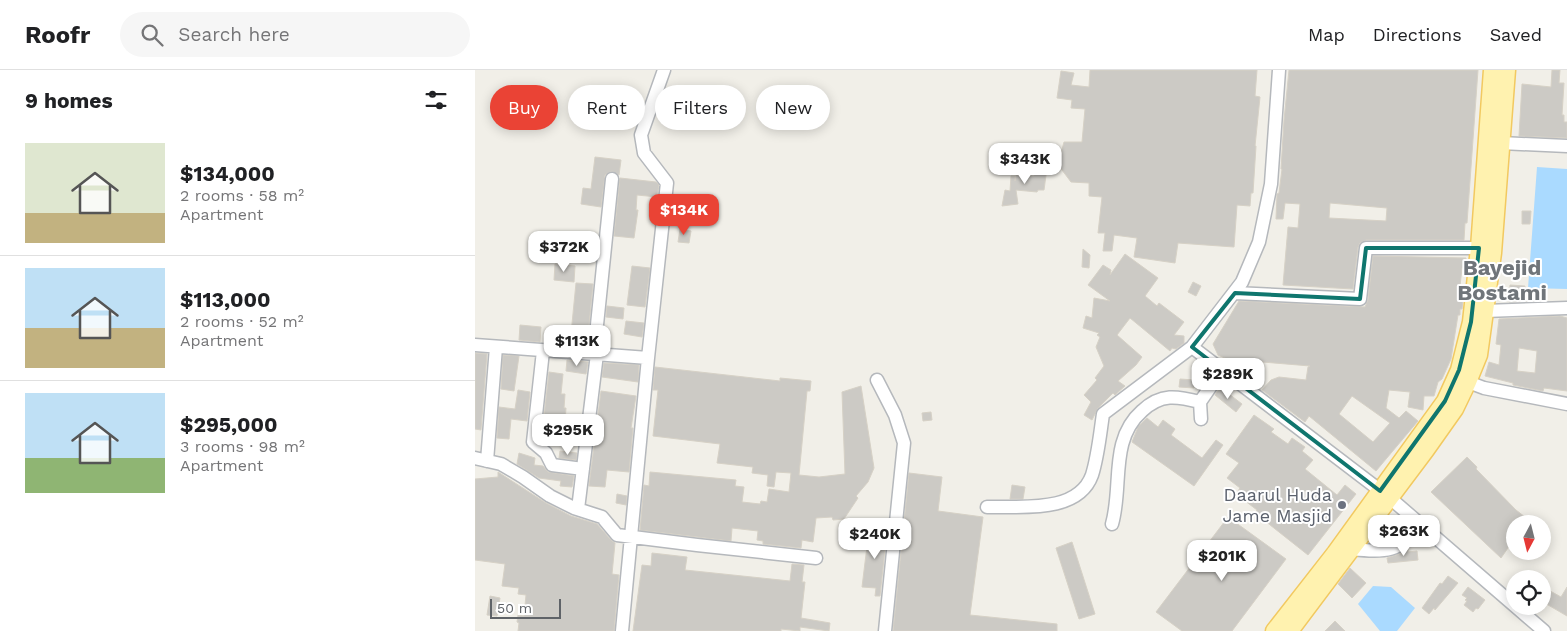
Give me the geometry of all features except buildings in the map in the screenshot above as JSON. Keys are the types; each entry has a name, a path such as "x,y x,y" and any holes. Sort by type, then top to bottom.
{"main road":[{"path":"1290,631 1352,549 1445,401 1459,370 1471,322 1479,248 1493,70"},
{"path":"1274,631 1335,553 1455,409 1468,382 1479,355 1493,253 1507,70"}],"street":[{"path":"622,631 667,183 644,153 641,134 665,70"},
{"path":"987,507 1053,505 1078,495 1091,476 1103,414 1192,347 1235,293 1242,282 1259,242 1271,184 1279,70"},
{"path":"1501,143 1567,146"},
{"path":"578,509 611,180"},
{"path":"1235,293 1360,300 1366,248 1479,248"},
{"path":"1485,311 1567,308"},
{"path":"475,345 648,358"},
{"path":"496,347 481,460 501,464 550,496 578,509 602,516 617,535 816,558"},
{"path":"1192,347 1385,494 1506,598"},
{"path":"543,351 533,442 546,453 552,465 583,469"},
{"path":"1201,419 1200,402 1222,370"},
{"path":"877,380 895,415 904,443 885,631"},
{"path":"1468,382 1484,388 1567,404"},
{"path":"1112,524 1116,510 1119,458 1124,435 1132,420 1156,400 1172,397 1200,402"},
{"path":"1352,549 1379,552 1405,543 1413,535 1418,522"},
{"path":"1525,615 1544,631"}],"highlighted area":[{"path":"1366,248 1479,248 1471,322 1459,370 1445,401 1380,491 1192,347 1235,293 1360,299"}],"water":[{"path":"1537,167 1567,169 1567,289 1528,288"},
{"path":"1373,586 1391,587 1415,608 1397,631 1380,631 1358,604"}],"place":[{"name":"Daarul Huda Jame Masjid","path":"1342,505"}],"district":[{"name":"Bayejid Bostami","path":"1502,280"}]}
